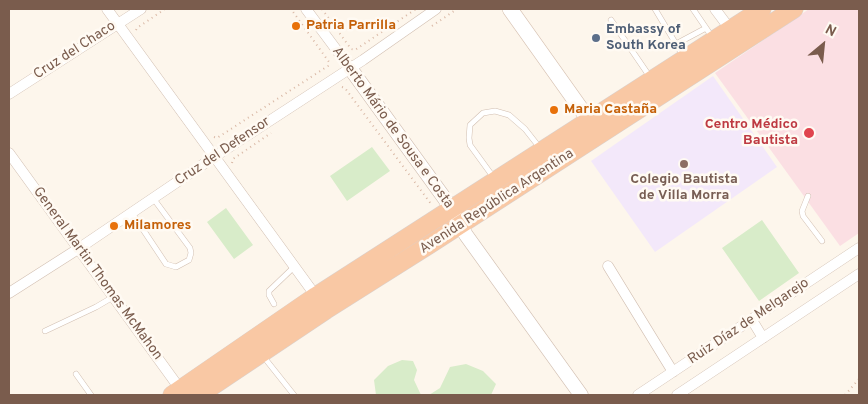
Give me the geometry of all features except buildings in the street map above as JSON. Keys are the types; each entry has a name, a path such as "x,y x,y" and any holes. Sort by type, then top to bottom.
{"highway":[{"name":"Avenida República Argentina","path":"179,393 321,303 460,225 564,158 570,147 652,79 680,51 710,34 730,29 762,9"},
{"name":"Avenida República Argentina","path":"199,395 260,354 321,303 450,209 542,151 596,127 741,44 794,9"}],"main road":[{"path":"510,9 596,127"}],"street":[{"path":"107,9 321,303"},
{"name":"Cruz del Chaco","path":"9,94 141,9"},
{"name":"Alberto Mário de Sousa e Costa","path":"306,9 582,395"},
{"name":"Cruz del Defensor","path":"9,293 78,249 436,9"},
{"path":"715,9 741,44"},
{"name":"General Martin Thomas McMahon","path":"9,153 114,297 179,393"},
{"name":"Ruiz Díaz de Melgarejo","path":"638,395 859,248"},
{"path":"608,266 673,372"},
{"name":"Ruiz Díaz de Melgarejo","path":"677,395 859,274"},
{"path":"752,320 763,338"}],"lane":[{"path":"655,9 680,51"},
{"path":"693,9 710,34"},
{"path":"611,20 652,79"},
{"path":"496,180 470,145 470,125 483,113 495,111 509,116 525,129 542,151"},
{"path":"808,196 802,211 803,216 822,241"},
{"path":"132,212 166,264 176,267 189,260 192,253 190,248 153,198"},
{"path":"274,304 269,291 295,267"},
{"path":"45,331 96,308 114,297"},
{"path":"260,354 294,395"},
{"path":"76,374 91,395"}],"path":[{"path":"136,30 165,9"},
{"path":"217,139 329,67 330,61 291,9"},
{"path":"322,9 352,49 355,50 416,9"},
{"path":"425,31 457,9"},
{"path":"340,87 346,87 432,206"},
{"path":"232,163 233,159 274,131"},
{"path":"845,395 859,379"}],"shaded area":[{"name":"Centro Médico Bautista","path":"809,9 859,9 859,233 840,246 715,73"},
{"name":"Colegio Bautista de Villa Morra","path":"713,76 777,167 655,252 591,161"}],"green space":[{"path":"372,147 390,171 347,201 330,176"},
{"path":"226,208 253,245 234,259 207,222"},
{"path":"762,220 799,273 759,301 722,248"},
{"path":"402,360 413,361 417,370 414,380 421,395 376,395 374,380 388,366"},
{"path":"466,364 483,371 496,384 491,395 429,395 440,388 450,367"}],"place":[{"name":"Patria Parrilla","path":"296,26"},
{"name":"Embassy of South Korea","path":"596,38"},
{"name":"Maria Castaña","path":"554,110"},
{"name":"Centro Médico Bautista","path":"809,133"},
{"name":"Colegio Bautista de Villa Morra","path":"684,164"},
{"name":"Milamores","path":"114,226"}]}
